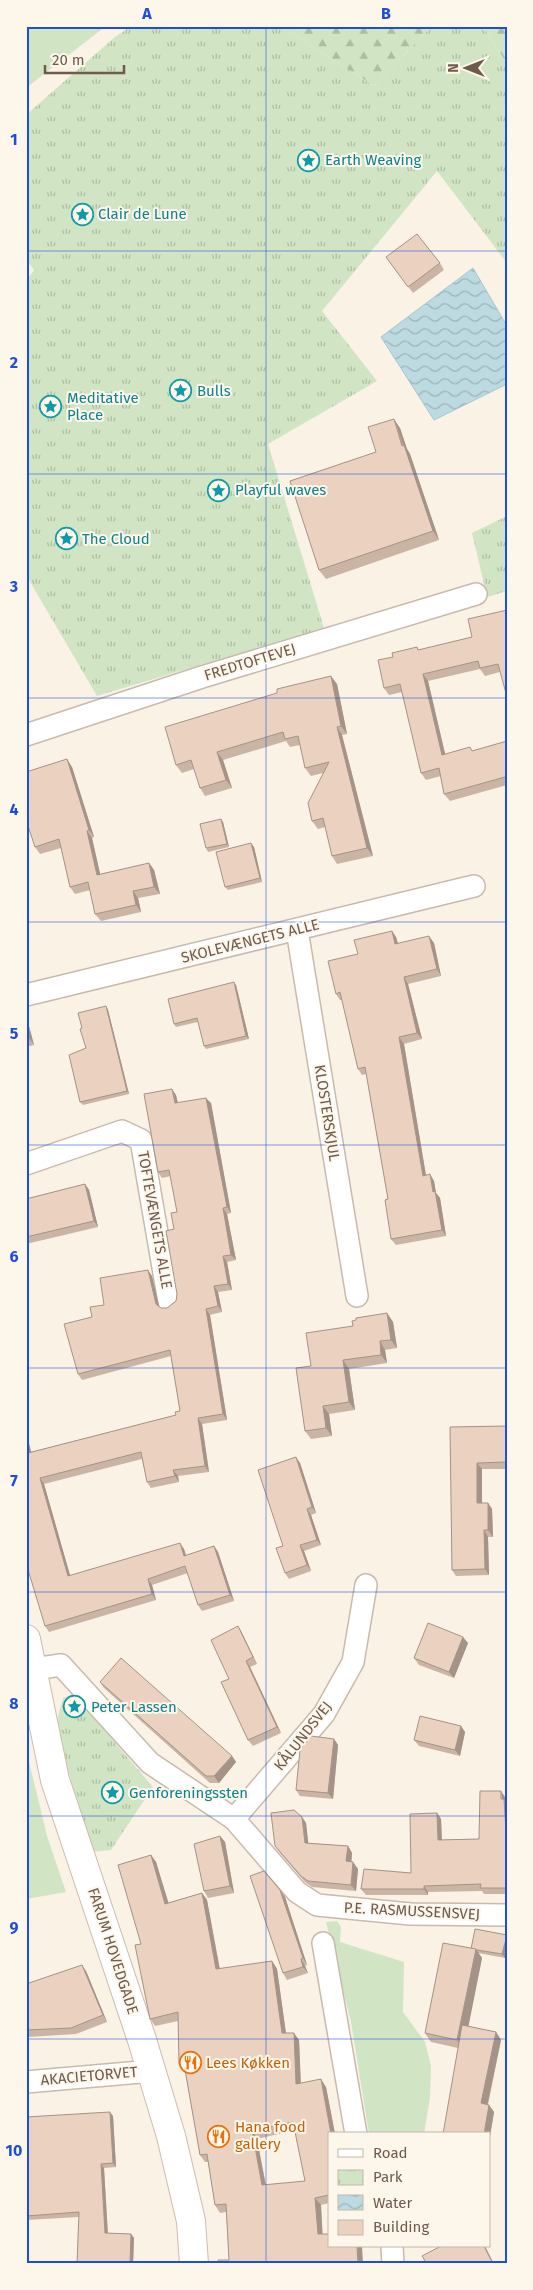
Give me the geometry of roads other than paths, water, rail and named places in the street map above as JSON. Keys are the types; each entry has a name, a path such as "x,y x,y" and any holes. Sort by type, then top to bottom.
{"street":[{"name":"FREDTOFTEVEJ","path":"26,735 202,677 476,594"},
{"name":"SKOLEVÆNGETS ALLE","path":"26,995 474,886"},
{"name":"KLOSTERSKJUL","path":"297,930 358,1296"},
{"name":"TOFTEVÆNGETS ALLE","path":"26,1164 122,1131 141,1140 169,1302"},
{"name":"KÅLUNDSVEJ","path":"234,1819 324,1714 353,1662 366,1585"},
{"name":"FARUM HOVEDGADE","path":"26,1638 55,1780 152,2071 187,2197 192,2221 194,2264"},
{"path":"33,1669 61,1664 150,1764 234,1819"},
{"name":"P.E. RASMUSSENSVEJ","path":"234,1819 297,1892 317,1905 410,1914 507,1914"},
{"path":"322,1943 356,2132"},
{"name":"AKACIETORVET","path":"26,2082 152,2071"},
{"path":"392,2248 393,2264"}],"water":[{"path":"473,268 507,326 507,384 434,420 381,337"}],"place":[{"name":"Earth Weaving","path":"309,160"},
{"name":"Clair de Lune","path":"82,214"},
{"name":"Bulls","path":"181,391"},
{"name":"Meditative Place","path":"51,407"},
{"name":"Playful waves","path":"219,490"},
{"name":"The Cloud","path":"66,539"},
{"name":"Peter Lassen","path":"75,1707"},
{"name":"Genforeningssten","path":"113,1793"},
{"name":"Lees Køkken","path":"190,2063"},
{"name":"Hana food gallery","path":"219,2136"}]}
